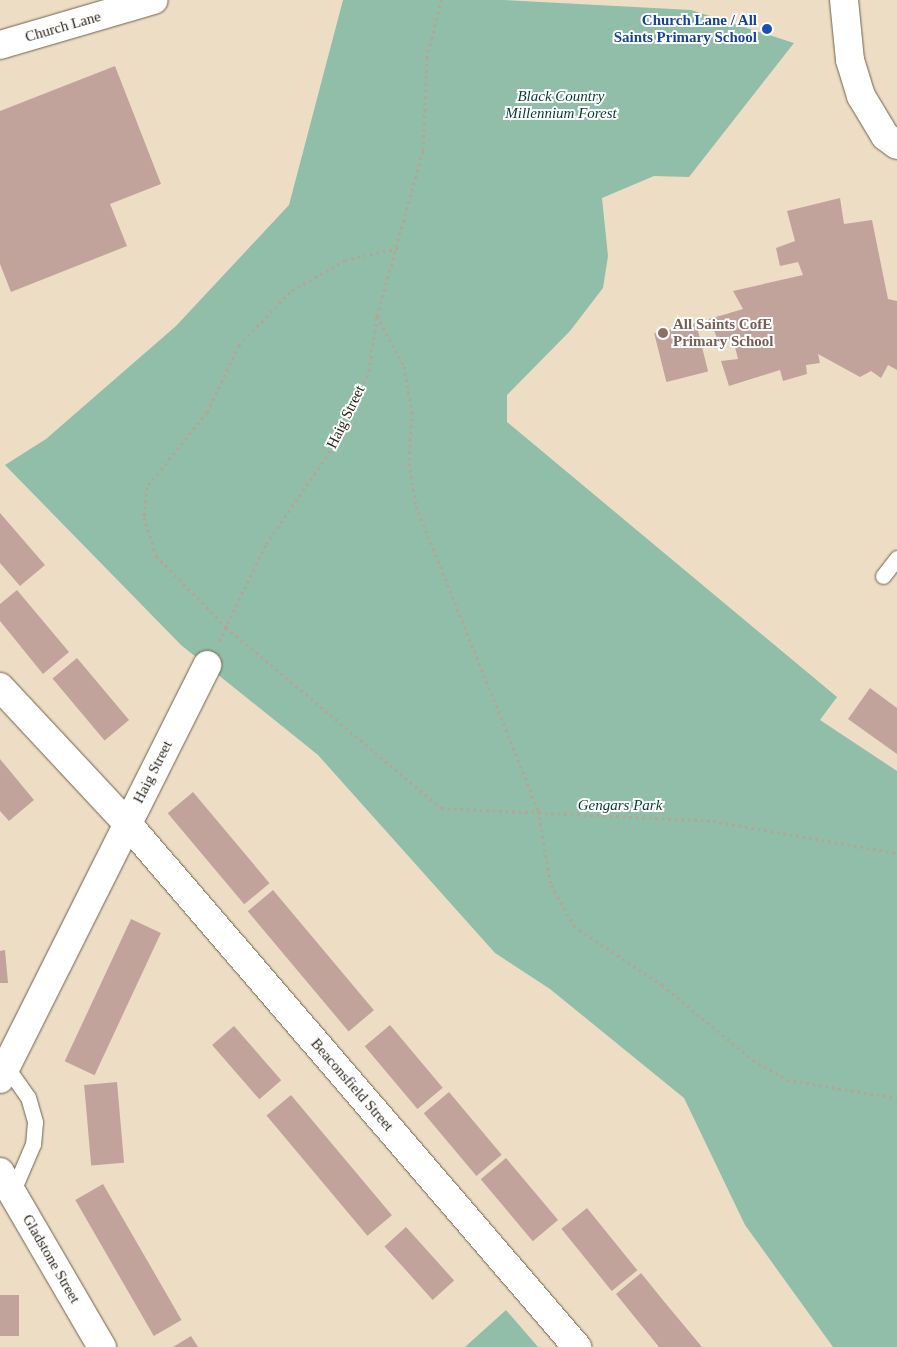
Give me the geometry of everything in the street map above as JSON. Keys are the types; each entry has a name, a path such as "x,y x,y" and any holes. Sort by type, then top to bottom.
{"street":[{"name":"Church Lane","path":"0,45 154,0"},
{"path":"844,0 850,60 861,96 885,136 897,145"},
{"name":"Haig Street","path":"3,1072 207,665"},
{"name":"Haig Street","path":"0,687 127,823"},
{"name":"Beaconsfield Street","path":"127,823 577,1347"},
{"name":"Gladstone Street","path":"6,1182 102,1347"}],"lane":[{"path":"883,576 897,558"},
{"path":"3,1072 28,1097 35,1122 33,1144 6,1182"}],"path":[{"name":"Haig Street","path":"207,665 266,544 340,437 368,371 377,316 398,248 424,150 427,58 441,0"},
{"path":"398,248 345,260 290,292 261,318 239,345 207,412 147,487 144,517 156,556 226,627 441,808 538,810 713,821 897,853"},
{"path":"377,316 404,366 412,412 409,463 416,506 538,810 552,885 574,926 662,985 752,1060 787,1080 897,1098"}],"green space":[{"name":"Gengars Park","path":"343,0 503,0 691,10 794,43 689,177 654,176 602,198 608,256 603,288 570,331 507,395 507,422 837,697 820,720 897,771 897,1347 833,1347 745,1225 684,1098 550,989 495,953 318,755 181,645 5,465 46,439 176,326 289,205"},
{"path":"506,1310 538,1347 465,1347"}],"building":[{"path":"115,66 161,184 110,204 127,246 11,292 0,264 0,111"},
{"path":"840,198 844,224 872,220 888,299 897,301 897,370 888,365 881,378 871,371 860,377 818,354 820,363 806,365 807,374 783,381 780,370 729,386 721,361 738,359 733,339 718,340 709,319 743,309 733,291 803,275 798,262 780,266 776,248 795,241 787,211"},
{"path":"696,323 708,372 666,382 654,333"},
{"path":"0,513 45,565 20,586 0,563"},
{"path":"17,590 69,652 43,674 0,621 0,604"},
{"path":"77,658 129,720 105,741 52,679"},
{"path":"870,688 897,708 897,754 848,719"},
{"path":"0,759 34,800 9,821 0,811"},
{"path":"193,792 269,883 244,904 168,813"},
{"path":"273,890 374,1010 349,1031 248,911"},
{"path":"131,919 161,933 95,1075 65,1061"},
{"path":"5,950 8,983 0,983 0,951"},
{"path":"390,1025 443,1088 417,1109 365,1046"},
{"path":"234,1026 281,1080 259,1099 212,1045"},
{"path":"117,1082 124,1163 91,1166 84,1085"},
{"path":"449,1092 502,1155 476,1176 424,1113"},
{"path":"291,1095 392,1215 367,1236 266,1116"},
{"path":"506,1158 558,1220 533,1241 481,1179"},
{"path":"103,1184 182,1320 154,1336 75,1200"},
{"path":"587,1208 637,1270 612,1291 561,1229"},
{"path":"406,1227 454,1281 433,1300 384,1246"},
{"path":"641,1273 702,1347 659,1347 616,1294"},
{"path":"0,1295 19,1295 19,1336 0,1336"},
{"path":"191,1336 198,1347 173,1347"}],"place":[{"name":"Church Lane / All Saints Primary School","path":"767,29"},
{"name":"All Saints CofE Primary School","path":"663,333"}],"park label":[{"name":"Black Country Millennium Forest","path":"561,104"}]}
